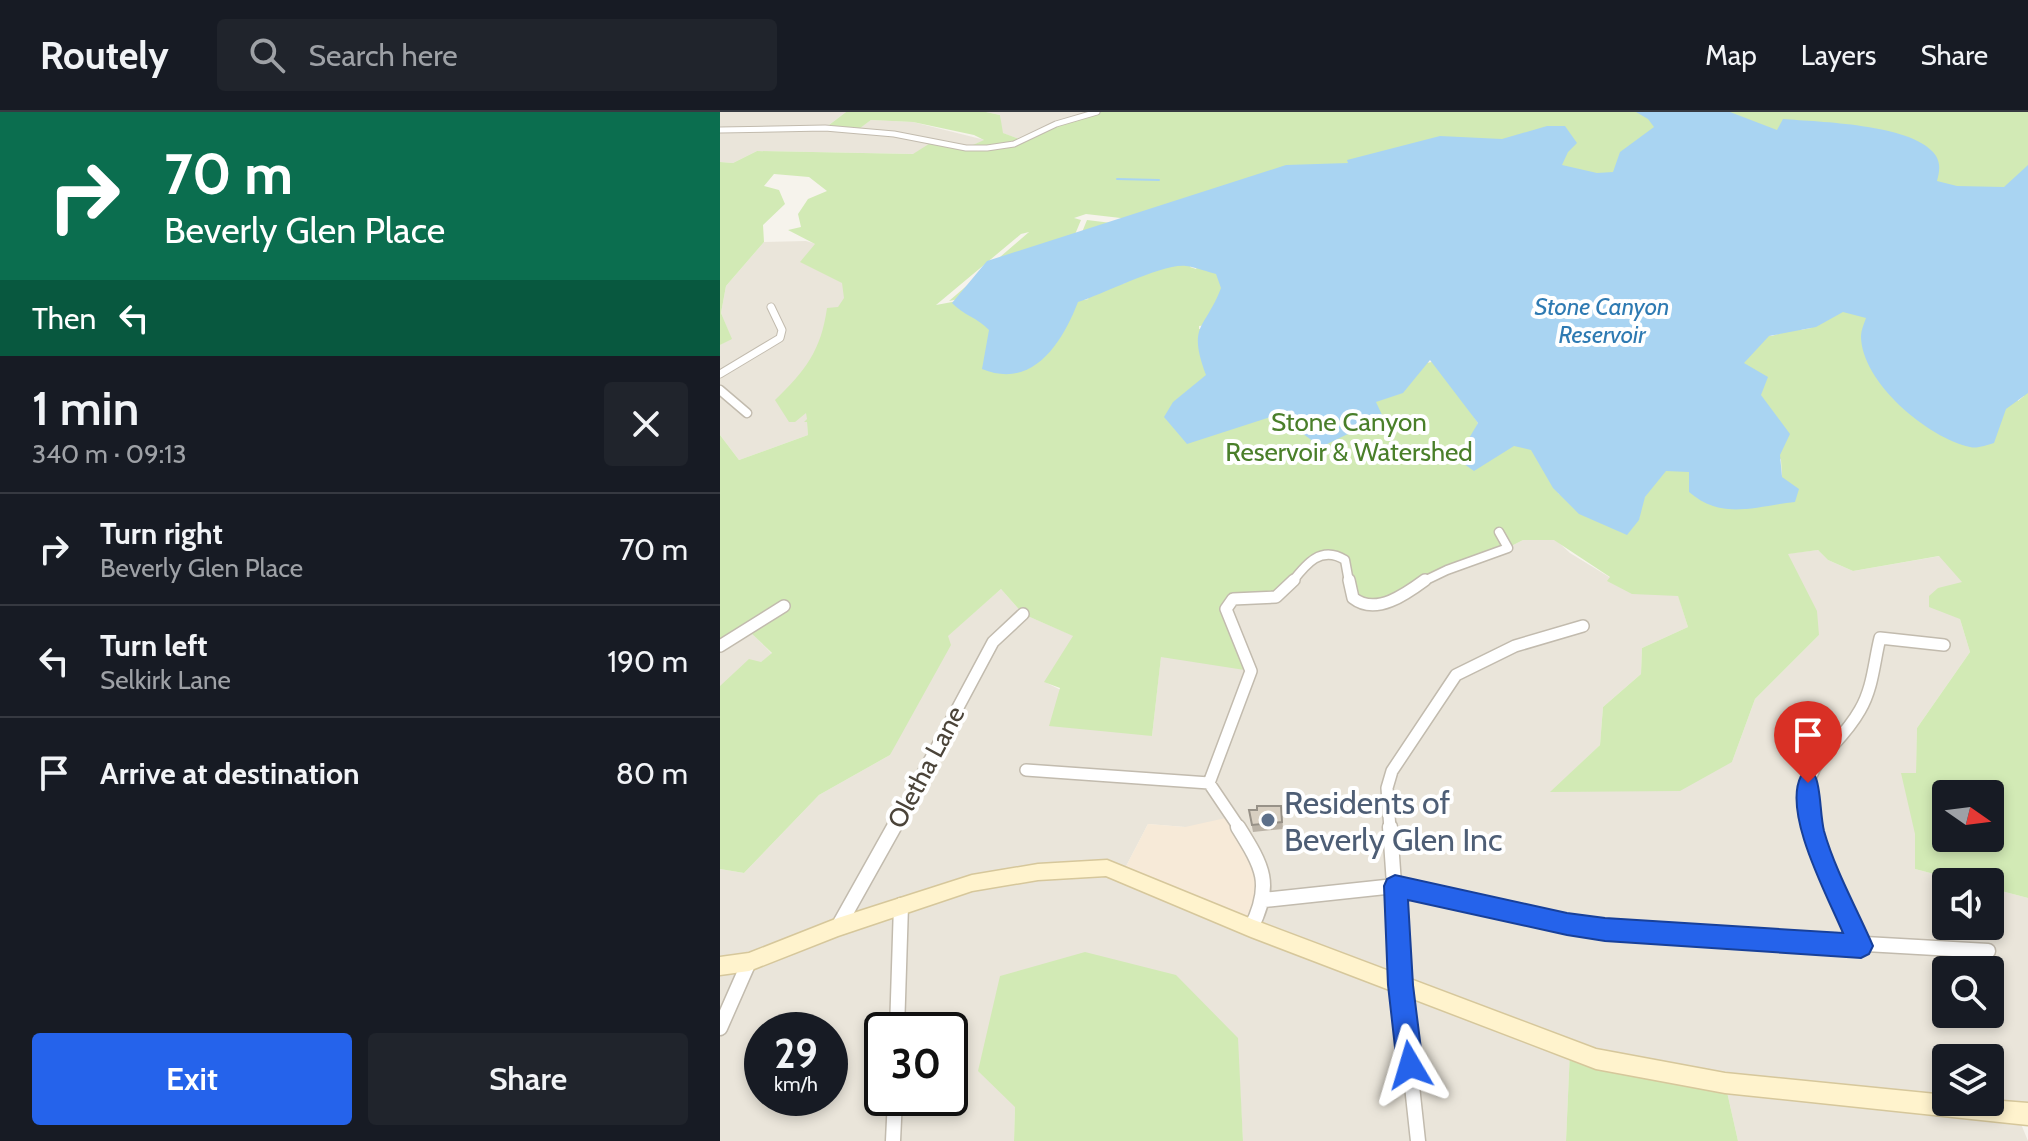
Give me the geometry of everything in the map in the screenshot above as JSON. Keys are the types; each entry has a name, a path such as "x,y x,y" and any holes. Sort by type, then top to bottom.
{"main road":[{"path":"720,966 749,962 901,905 985,881 1038,872 1107,868 1251,928 1596,1059 1725,1083 2028,1114"}],"street":[{"path":"720,130 840,129 894,134 966,148 987,148 1014,144 1056,124 1097,112"},
{"path":"720,374 780,338 782,330 771,307"},
{"path":"720,390 747,413"},
{"path":"1209,783 1251,671 1247,652 1230,623 1226,609 1233,599 1279,596 1309,560 1323,554 1338,555 1346,561 1352,597 1358,602 1391,601 1438,573 1508,548 1499,532"},
{"path":"720,646 784,606"},
{"name":"Oletha Lane","path":"838,927 923,776 993,642 1023,614"},
{"path":"1418,1141 1386,809 1392,771 1446,686 1466,668 1515,646 1583,626"},
{"path":"1861,946 1814,835 1807,806 1808,783 1816,764 1859,712 1867,695 1880,638 1944,645"},
{"path":"1026,770 1209,783"},
{"path":"1209,783 1255,857 1264,878 1264,900 1251,928"},
{"path":"1264,900 1395,886 1567,924 1605,929 1988,951"},
{"path":"898,1012 901,905"},
{"path":"720,1028 749,962"},
{"path":"893,1141 894,1116"}],"shaded area":[{"path":"720,112 846,112 826,127 856,130 871,120 913,122 985,140 966,148 916,154 757,151 733,163 720,162"},
{"path":"986,112 1097,112 1022,140 1002,133 1000,115"},
{"path":"806,241 840,251 867,283 823,340 807,415 808,435 739,460 720,435 720,345 731,338 721,313 726,286 764,242"},
{"path":"1523,540 1556,540 1570,553 1632,591 1677,592 1688,627 1642,648 1641,674 1603,707 1600,745 1551,792 1732,762 1755,699 1819,635 1784,554 1818,550 1828,560 1853,571 1940,556 1965,581 1960,619 1970,652 1917,728 1915,869 1932,873 1932,940 2004,940 2004,892 2028,898 2028,1114 2017,1114 2028,1141 1738,1141 1725,1083 1570,1051 1566,1141 1243,1141 1237,1038 1015,1107 1014,1141 720,1141 720,869 744,873 819,795 890,755 947,636 1001,589 1023,614 1074,636 1045,682 1152,736 1161,656 1226,609 1323,554 1424,580 1492,556","holes":["1148,824 1185,827 1122,874"]},
{"path":"748,629 772,654 720,693 720,646"},
{"path":"1230,817 1264,878 1251,928 1122,874 1148,824 1185,827"}],"green space":[{"name":"Stone Canyon Reservoir & Watershed","path":"846,112 986,112 1000,115 1003,133 1022,140 1056,124 1097,112 2028,112 2028,318 1400,249 1395,257 1296,240 1257,240 1236,244 1216,229 1086,214 1074,218 1081,220 1061,268 1047,281 949,301 1029,232 1021,234 936,305 1043,285 990,335 990,343 1051,285 1083,300 1089,299 1055,281 1067,269 1087,220 1144,227 1117,285 1125,283 1151,227 1209,234 1190,267 1196,269 1214,239 1236,250 1277,244 1240,321 1199,326 1199,329 1239,325 1253,387 1175,401 1171,406 1254,392 1258,416 1267,415 1262,390 1444,360 1445,375 1478,423 1465,452 1477,443 1487,423 1476,396 1542,399 1570,406 1552,452 1538,461 1559,494 1638,521 1640,515 1563,489 1544,465 1561,455 1579,408 1663,429 1647,464 1644,498 1672,430 1750,427 1782,476 1781,460 1760,426 1782,425 1778,420 1756,421 1710,349 1729,332 1772,336 1781,333 1728,328 1697,285 1823,299 1801,330 1811,328 1830,300 1982,317 1995,350 1971,351 1862,341 1925,425 1941,435 1870,346 1998,355 2018,401 2024,396 2006,354 2028,353 2028,898 2004,892 2004,868 1932,868 1932,873 1915,869 1915,834 1901,773 1916,773 1917,728 1970,652 1960,619 1929,607 1929,596 1938,588 1962,582 1939,556 1853,571 1828,560 1818,550 1788,554 1817,611 1819,635 1755,699 1732,762 1680,791 1550,792 1600,745 1603,707 1641,674 1642,648 1688,627 1678,596 1632,594 1607,581 1610,577 1554,540 1523,540 1492,556 1438,573 1391,601 1369,604 1352,597 1350,569 1344,559 1320,556 1306,565 1277,597 1233,599 1226,609 1251,671 1161,657 1152,736 1049,726 1060,688 1044,682 1073,636 1023,614 1001,589 948,636 951,645 890,755 819,795 744,873 720,869 720,686 749,659 761,662 772,653 748,630 720,646 720,435 739,460 808,435 807,422 804,422 806,413 795,422 789,422 775,400 810,359 821,336 827,308 838,307 844,298 842,283 800,262 815,244 788,230 801,227 798,214 808,199 827,191 809,177 774,174 764,186 779,190 785,204 763,225 764,242 726,286 721,313 732,339 720,345 720,162 733,163 757,151 913,154 932,142 966,148 984,140 913,122 871,120 856,131 825,128"},
{"path":"1085,952 1176,975 1238,1038 1243,1141 1014,1141 1015,1107 978,1071 1000,976"},
{"path":"1570,1050 1725,1083 1738,1141 1566,1141"}],"water":[{"name":"Stone Canyon Reservoir","path":"1636,112 1730,112 1777,130 1783,119 1884,130 1904,135 1933,152 1939,169 1937,181 1957,186 2004,187 2028,165 2028,393 2006,409 1994,443 1973,447 1953,442 1917,420 1884,389 1872,371 1864,354 1861,336 1866,318 1843,312 1816,327 1769,336 1744,363 1768,377 1761,395 1790,434 1780,455 1782,477 1799,489 1795,502 1739,509 1714,506 1689,492 1689,472 1666,471 1645,497 1639,520 1627,535 1579,514 1553,488 1531,450 1514,446 1474,471 1461,462 1478,423 1430,360 1403,393 1376,402 1383,417 1321,447 1277,415 1187,444 1164,417 1173,402 1206,375 1198,336 1221,288 1216,274 1176,266 1078,302 1054,347 1031,368 1016,373 1000,374 982,369 989,330 952,303 987,261 1286,165 1348,163 1347,160 1440,136 1502,139 1547,126 1565,126 1577,143 1562,165 1597,173 1613,172 1620,152 1654,127"}],"building":[{"path":"1257,806 1281,806 1282,822 1252,825 1249,810 1257,810"}],"waterway":[{"path":"1117,179 1159,180"}],"place":[{"name":"Residents of Beverly Glen Inc","path":"1268,820"}],"route":[{"path":"1410,1065 1395,886 1567,924 1605,929 1861,946 1814,835 1807,806 1808,783"}]}
